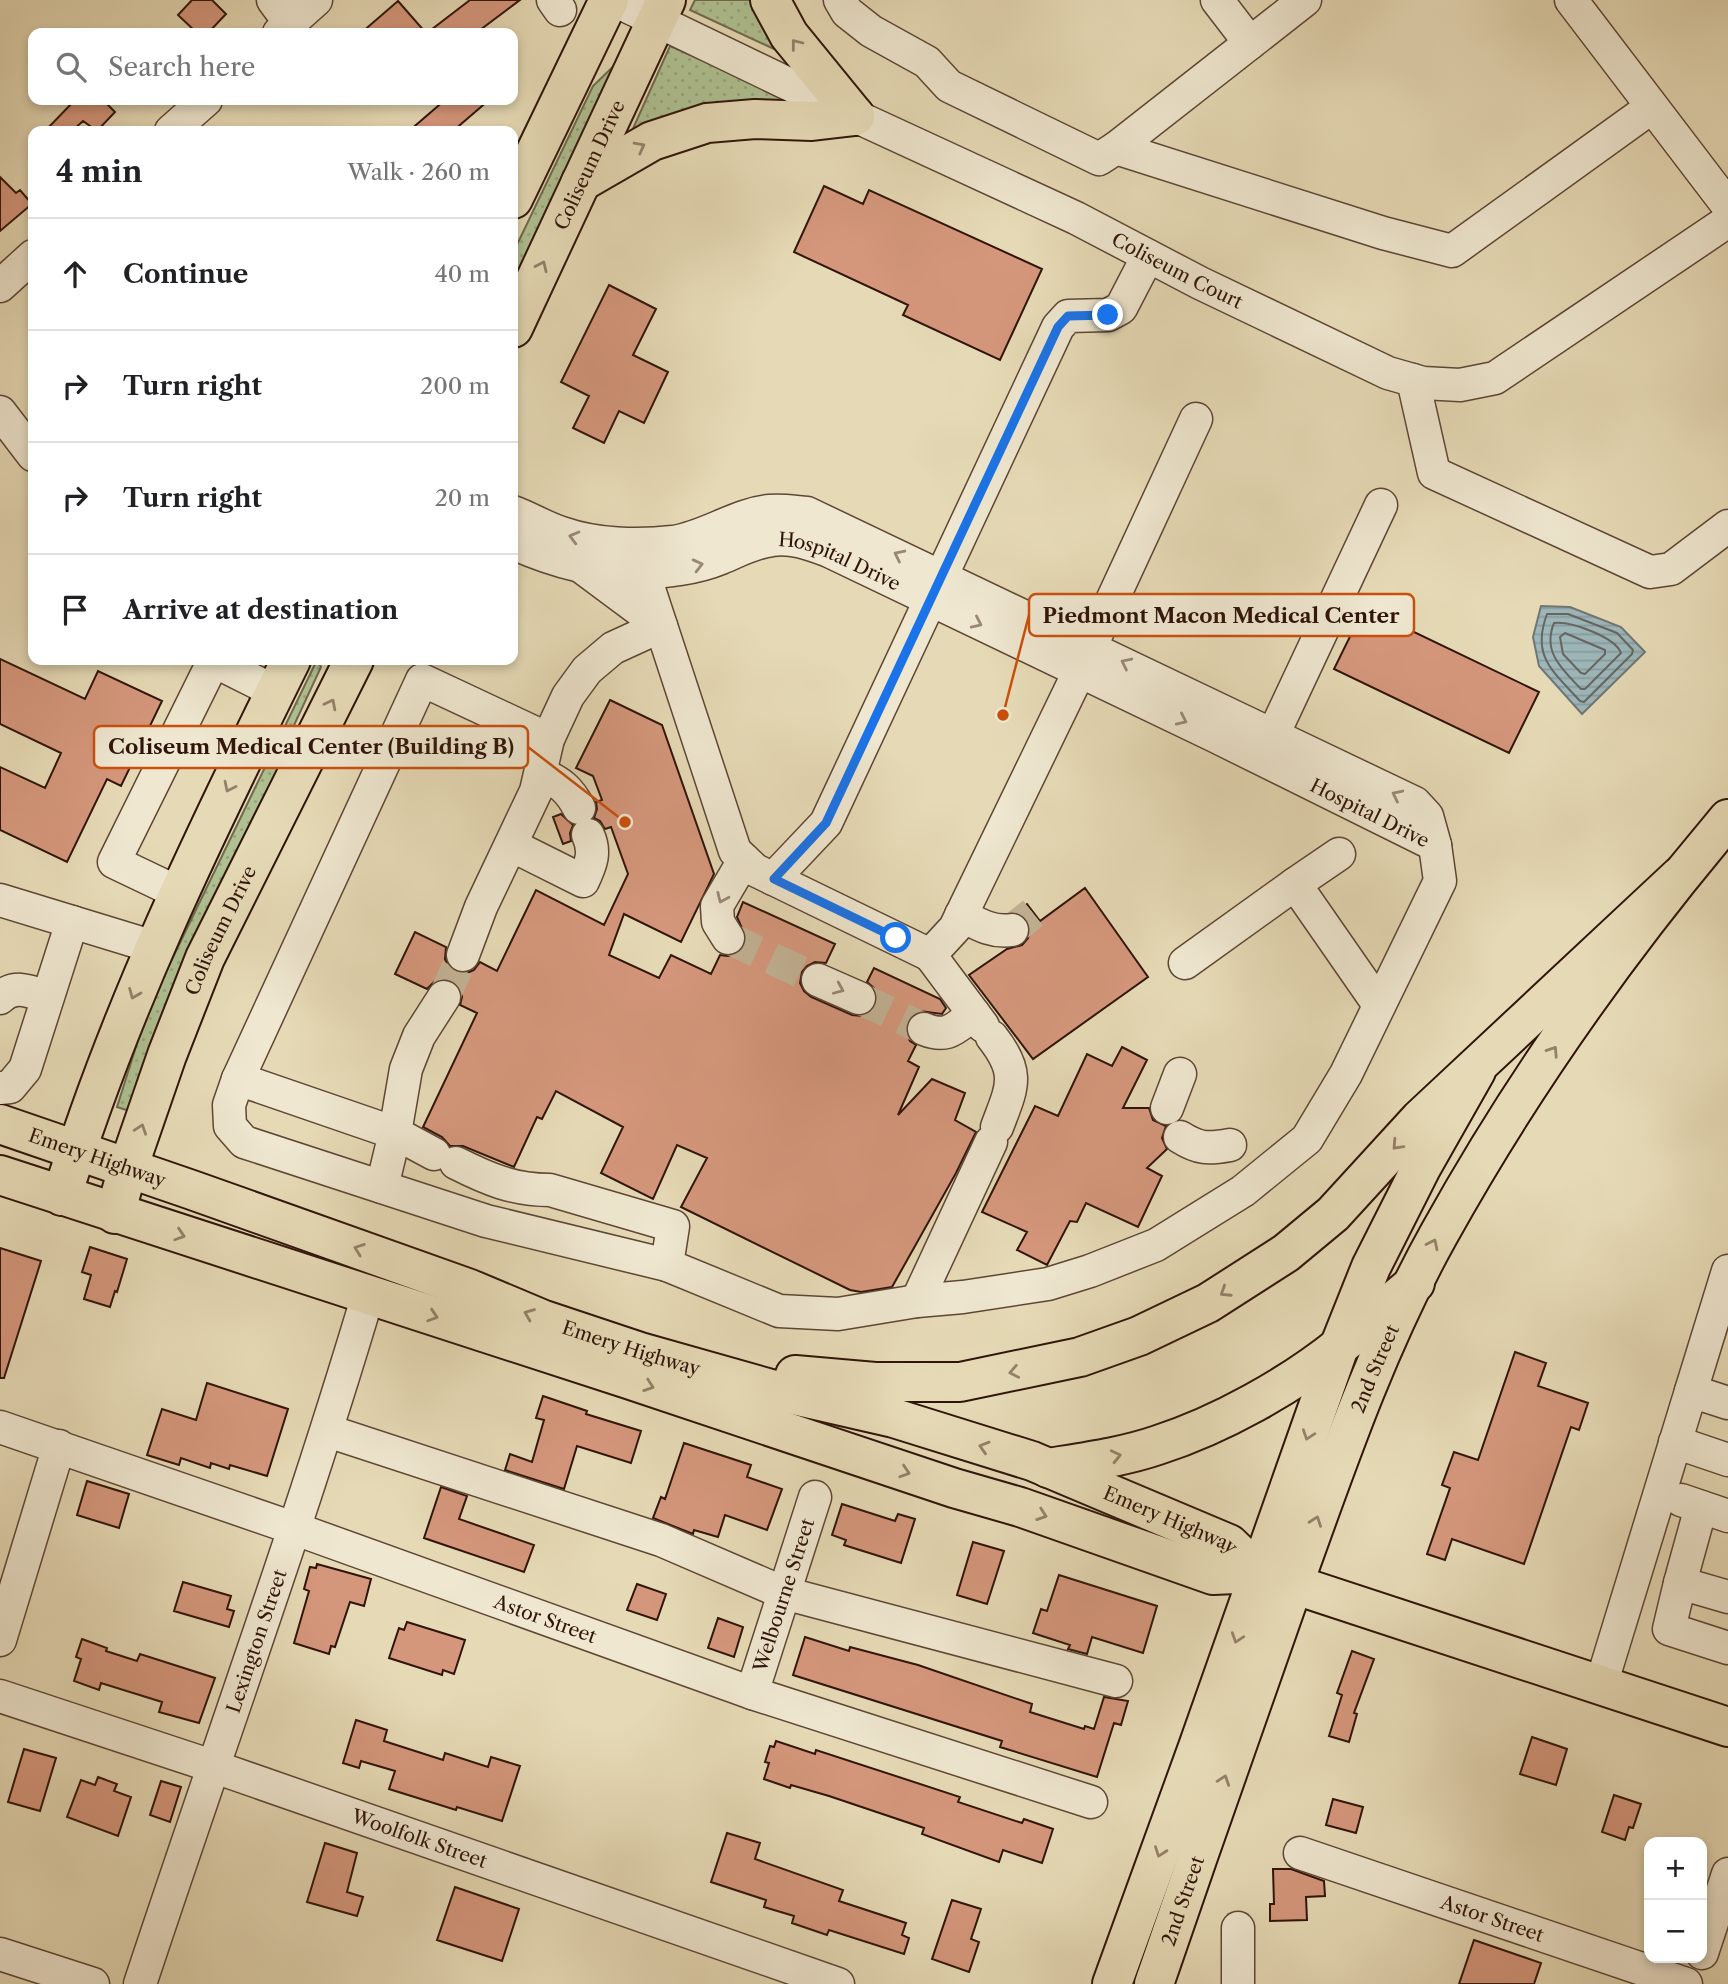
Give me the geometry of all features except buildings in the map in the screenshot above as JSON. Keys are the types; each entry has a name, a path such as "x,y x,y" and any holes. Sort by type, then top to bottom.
{"main road":[{"path":"518,189 612,0"},
{"path":"770,0 789,35 855,116"},
{"name":"Coliseum Drive","path":"518,317 662,10"},
{"path":"581,182 652,141 707,123 812,121 855,116"},
{"name":"Coliseum Drive","path":"115,1214 167,1055 205,958 352,665"},
{"path":"62,1196 76,1149 116,1040 155,947 284,676"},
{"name":"2nd Street","path":"1112,1984 1276,1580 1343,1450 1383,1351 1438,1235 1576,1015 1626,944 1728,819"},
{"path":"640,1352 805,1376 875,1382 960,1382 1026,1370 1092,1353 1139,1336 1208,1303 1286,1253 1333,1213 1420,1119 1680,876"},
{"name":"2nd Street","path":"1154,1984 1276,1580 1339,1347 1371,1266 1421,1168 1481,1063"},
{"name":"Emery Highway","path":"0,1124 470,1289 544,1320 640,1352 785,1393 894,1418 1049,1468 1228,1544 1276,1580"},
{"name":"Emery Highway","path":"0,1175 954,1488 1020,1507 1213,1574 1276,1580 1728,1727"},
{"path":"954,1488 1115,1457 1186,1435 1258,1401 1339,1347 1415,1283"}],"street":[{"path":"281,19 316,0"},
{"name":"Coliseum Court","path":"612,0 662,10 855,116 1076,218 1339,351 1388,373 1423,383 1460,385 1495,377 1728,222"},
{"path":"840,0 847,12 872,31 926,62 949,86 1099,159 1305,0"},
{"path":"1217,0 1250,43"},
{"path":"1571,0 1728,206"},
{"path":"518,148 551,94 578,65"},
{"path":"177,126 200,105"},
{"path":"1116,148 1383,233 1452,251 1653,107"},
{"path":"774,879 826,823 1058,327 1068,316 1108,315 1121,308 1148,256"},
{"path":"3,279 28,260"},
{"path":"1413,380 1434,473 1478,495 1650,572 1671,569 1728,526"},
{"path":"0,412 28,448"},
{"path":"930,955 955,928 1085,659 1196,419"},
{"path":"1273,735 1381,505"},
{"name":"Hospital Drive","path":"518,520 587,540 635,543 674,541 709,533 734,520 769,511 807,513 937,589 1085,659 1436,845"},
{"name":"Hospital Drive","path":"518,523 551,560 583,568 679,570 772,540 801,541 937,589"},
{"path":"583,568 661,626"},
{"path":"643,571 735,851 755,870 930,955 1011,1068 1011,1089 994,1134 917,1301"},
{"path":"463,955 481,907 536,791 548,738 568,696 587,670 612,648 661,626"},
{"name":"Hospital Drive","path":"1085,659 1273,735 1415,803 1427,816 1436,845"},
{"path":"179,893 114,862 211,665"},
{"path":"235,665 284,676"},
{"path":"548,738 422,680 238,1079 229,1105 230,1126 244,1142 466,1214 667,1265 779,1311 838,1314 1048,1284 1156,1245 1244,1191 1307,1139 1346,1074 1440,881 1436,845"},
{"path":"510,845 583,881 592,861 593,845 570,790 541,774"},
{"path":"1185,964 1339,854"},
{"path":"728,938 718,922 717,906 744,860"},
{"path":"1295,884 1379,1005"},
{"path":"0,900 155,947"},
{"path":"961,915 986,928 1000,932 1012,930"},
{"path":"0,1088 10,1087 25,1069 72,922"},
{"path":"818,980 859,998"},
{"path":"0,998 14,989 47,997"},
{"path":"382,1187 406,1069 419,1036 444,997"},
{"path":"924,1030 938,1035 983,1026"},
{"path":"1167,1108 1180,1074"},
{"path":"238,1079 395,1133 493,1182 532,1190 550,1190 673,1226 667,1265"},
{"path":"1180,1137 1195,1147 1230,1145"},
{"path":"456,1164 466,1214"},
{"path":"1601,1685 1691,1391 1719,1332 1728,1273"},
{"name":"Lexington Street","path":"140,1984 293,1528 328,1432 368,1295"},
{"path":"1691,1391 1728,1403"},
{"name":"Astor Street","path":"0,1427 293,1528 752,1693 1091,1802"},
{"path":"328,1432 661,1540 784,1592 1116,1681"},
{"path":"1675,1442 1728,1460"},
{"path":"0,1640 59,1447"},
{"path":"1660,1493 1714,1512 1680,1583 1669,1629 1728,1648"},
{"name":"Welbourne Street","path":"752,1693 815,1497"},
{"path":"1680,1583 1728,1597"},
{"name":"Woolfolk Street","path":"0,1696 212,1766 838,1984"},
{"name":"Astor Street","path":"1300,1853 1686,1984"},
{"path":"1707,1937 1728,1874"},
{"path":"1237,1984 1238,1928"},
{"path":"0,1954 93,1984"},
{"path":"1691,1984 1698,1963"}],"green space":[{"path":"695,0 757,0 787,55 690,10"},
{"path":"670,46 819,112 627,142"},
{"path":"624,56 518,279 518,243 593,86"},
{"path":"315,665 320,665 283,749 281,770 133,1112 117,1107 140,1034 160,984"}],"water":[{"path":"1541,606 1570,607 1621,627 1645,652 1582,714 1539,666 1533,637"}],"tunnel":[{"path":"1012,930 1033,913"},
{"path":"728,938 818,980"},
{"path":"444,997 463,955"},
{"path":"859,998 924,1029"}],"place":[{"name":"Piedmont Macon Medical Center","path":"1003,715"},
{"name":"Coliseum Medical Center (Building B)","path":"625,822"}],"route":[{"path":"896,938 774,879 826,823 1058,327 1068,316 1108,315"}]}
